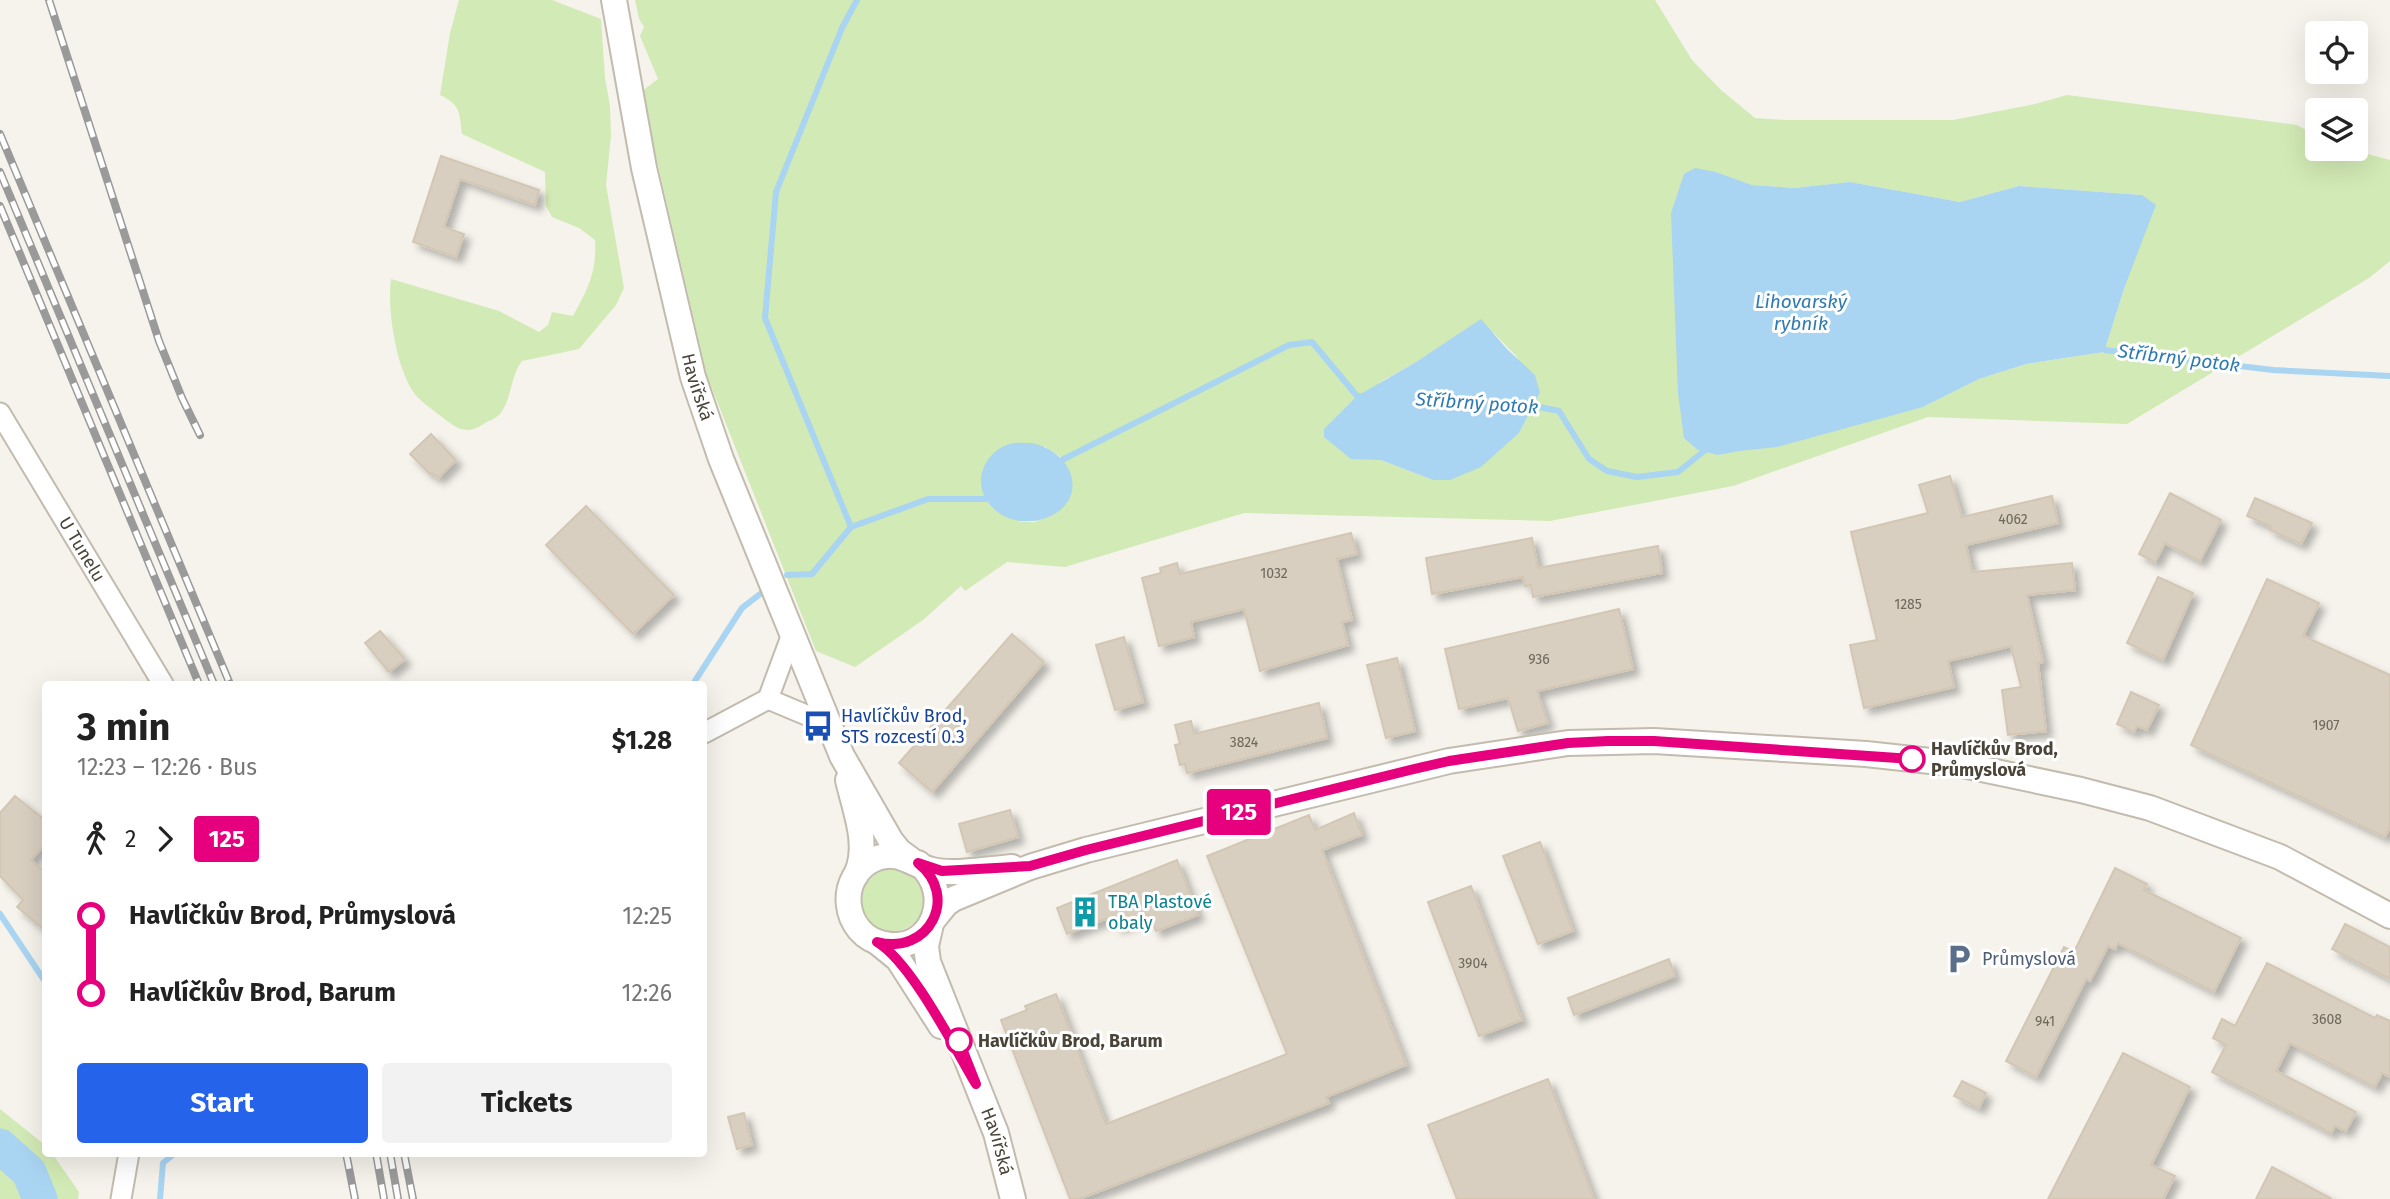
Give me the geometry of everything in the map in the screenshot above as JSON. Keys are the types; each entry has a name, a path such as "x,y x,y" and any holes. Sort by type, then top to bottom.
{"street":[{"name":"Havířská","path":"614,0 644,168 694,377 721,459 842,756 862,842 862,859 848,896 850,914 862,933 898,959 976,1084"},
{"name":"U Tunelu","path":"0,413 161,681"},
{"path":"707,731 768,699 792,634"},
{"path":"768,699 830,725"},
{"path":"877,942 892,945 908,943 921,935 941,909 953,899 1030,866 1086,850 1449,761 1568,743 1654,741 1866,754 1958,764 2081,790 2150,808 2280,857 2390,916"},
{"name":"Havířská","path":"842,756 891,841 899,851 930,875 937,891 937,903 926,946 928,962 996,1133 1013,1199"},
{"path":"856,875 864,865 880,857 893,855 942,871 1030,866"},
{"path":"121,1199 128,1157"}],"green space":[{"path":"459,0 552,0 601,19 611,136 606,185 624,288 616,305 579,349 522,361 499,415 466,430 452,425 425,404 408,382 394,338 390,307 391,279 499,311 539,332 548,325 552,312 573,316 590,280 595,262 595,240 579,228 552,217 546,206 545,172 462,134 458,110 452,102 440,95 450,33"},
{"path":"635,0 1655,0 1692,60 1721,90 1755,118 1953,120 2067,95 2297,125 2305,129 2305,161 2368,161 2368,154 2390,160 2390,261 2369,278 2127,424 1928,417 1733,486 1550,521 1244,513 1065,567 1007,562 965,591 961,586 923,620 855,667 816,651 707,376 641,92 658,79 640,36 644,27 639,19","holes":["1716,172 1752,185 1794,188 1850,182 1960,202 2019,186 2142,195 2125,286 2104,352 2026,364 1979,379 1923,407 1718,455","1481,320 1516,356 1540,393 1519,433 1433,480 1381,460 1380,382","1044,446 1064,459 1051,516 1034,522 1020,522"]},
{"path":"893,869 915,878 924,900 915,922 893,931 871,922 862,900 871,878"},
{"path":"0,1109 42,1143 42,1157 55,1157 79,1192 78,1199 0,1199"}],"water":[{"name":"Lihovarský rybník","path":"1695,168 1716,172 1752,185 1794,188 1850,182 1960,202 2019,186 2142,195 2156,205 2125,286 2104,352 2026,364 1979,379 1923,407 1777,447 1718,455 1698,450 1684,438 1678,393 1671,213 1684,174"},
{"path":"1481,319 1507,349 1535,375 1540,393 1519,433 1481,467 1450,480 1433,480 1381,460 1351,459 1324,437 1324,429 1357,396 1416,362"},
{"path":"1013,443 1032,443 1049,449 1063,460 1073,486 1069,500 1059,511 1046,518 1013,520 998,512 986,499 982,491 982,474 989,459 1002,447"}],"building":[{"path":"441,156 539,190 535,205 460,179 444,227 464,234 456,257 413,242"},
{"path":"431,434 456,460 438,478 430,474 410,454"},
{"path":"1950,476 1962,517 2052,496 2058,523 1966,545 1972,572 2072,563 2075,590 2027,595 2043,662 2038,663 2046,731 2008,735 2002,690 2021,687 2011,646 1948,661 1954,687 1864,708 1850,645 1877,640 1851,532 1928,513 1919,485"},
{"path":"2170,493 2221,520 2200,561 2165,543 2155,562 2139,554"},
{"path":"2255,498 2312,523 2301,544 2270,530 2271,526 2247,516"},
{"path":"586,506 674,595 633,634 546,545"},
{"path":"1351,533 1357,554 1337,559 1352,620 1342,622 1348,645 1260,671 1244,609 1191,622 1194,637 1159,646 1142,578 1161,573 1160,568 1177,563 1180,574"},
{"path":"1532,538 1538,568 1658,546 1662,573 1533,597 1531,585 1525,586 1523,577 1432,594 1426,558"},
{"path":"2158,577 2193,593 2163,660 2127,643"},
{"path":"2267,579 2319,603 2303,636 2390,675 2390,827 2385,837 2191,745"},
{"path":"1619,609 1633,669 1537,691 1548,723 1518,731 1508,698 1459,709 1445,649"},
{"path":"380,631 405,659 389,672 365,643"},
{"path":"1012,634 1044,662 932,792 899,763"},
{"path":"1124,637 1143,702 1115,710 1096,645"},
{"path":"1397,658 1415,731 1386,738 1367,665"},
{"path":"2131,692 2159,705 2147,730 2137,726 2134,732 2117,724"},
{"path":"1319,703 1327,738 1187,773 1185,764 1180,765 1175,745 1180,744 1175,725 1191,721 1194,734"},
{"path":"15,796 42,818 42,848 31,860 42,870 42,928 17,907 23,900 0,876 0,813"},
{"path":"1010,810 1018,837 967,852 959,824"},
{"path":"1354,813 1362,835 1322,850 1406,1065 1326,1097 1329,1103 1079,1199 1070,1199 1001,1020 1027,1010 1025,1006 1056,994 1106,1124 1287,1054 1207,856 1309,815 1315,830"},
{"path":"1540,842 1573,931 1538,944 1503,856"},
{"path":"1177,860 1198,915 1156,931 1149,915 1117,927 1113,916 1067,934 1057,908"},
{"path":"2115,868 2147,884 2144,890 2241,938 2214,992 2118,943 2115,949 2108,946 2090,981 2086,979 2036,1077 2006,1061 2064,947 2074,952"},
{"path":"1471,886 1522,1020 1479,1036 1428,902"},
{"path":"2345,924 2390,947 2390,979 2332,949"},
{"path":"1669,959 1675,976 1574,1015 1568,998"},
{"path":"2267,963 2375,1018 2377,1015 2390,1021 2390,1077 2382,1073 2375,1087 2290,1043 2276,1071 2356,1112 2346,1131 2335,1126 2331,1133 2212,1072 2226,1045 2213,1038 2222,1019 2235,1026"},
{"path":"2123,1053 2190,1087 2151,1165 2175,1176 2163,1199 2048,1199"},
{"path":"1548,1079 1594,1199 1457,1199 1428,1125"},
{"path":"1962,1081 1986,1093 1979,1108 1954,1096"},
{"path":"744,1113 752,1145 737,1149 728,1117"},
{"path":"2272,1167 2332,1199 2256,1199"}],"waterway":[{"path":"851,527 765,318 776,192 842,28 857,0"},
{"name":"Stříbrný potok","path":"1058,462 1289,345 1312,342 1357,396 1365,396"},
{"name":"Stříbrný potok","path":"2101,346 2105,350 2273,370 2390,376"},
{"name":"Stříbrný potok","path":"1530,405 1559,411 1589,459 1607,471 1637,477 1678,472 1709,447"},
{"name":"Stříbrný potok","path":"787,575 812,574 851,527 928,499 986,499 992,495"},
{"name":"Stříbrný potok","path":"695,681 742,608 768,588"},
{"path":"0,914 42,977"},
{"path":"0,1146 29,1172 40,1199"},
{"name":"Stříbrný potok","path":"160,1199 163,1163 170,1157"}],"railway":[{"path":"49,0 159,341 200,435"},
{"path":"0,134 229,681"},
{"path":"0,172 213,681"},
{"path":"0,206 198,681"},
{"path":"347,1157 355,1199"},
{"path":"377,1157 384,1199"},
{"path":"391,1157 398,1199"},
{"path":"405,1157 413,1199"}],"bus line":[{"name":"125","path":"959,1041 976,1084 912,979 898,959 877,942 892,945 908,943 921,935 933,920 937,891 930,875 918,863 942,871 1030,866 1449,761 1568,743 1654,741 1912,759"}],"place":[{"name":"Havlíčkův Brod, STS rozcestí 0.3","path":"818,726"},
{"name":"Havlíčkův Brod, Průmyslová","path":"1912,759"},
{"name":"TBA Plastové obaly","path":"1085,912"},
{"name":"Průmyslová","path":"1959,959"},
{"name":"Havlíčkův Brod, Barum","path":"959,1041"}]}
